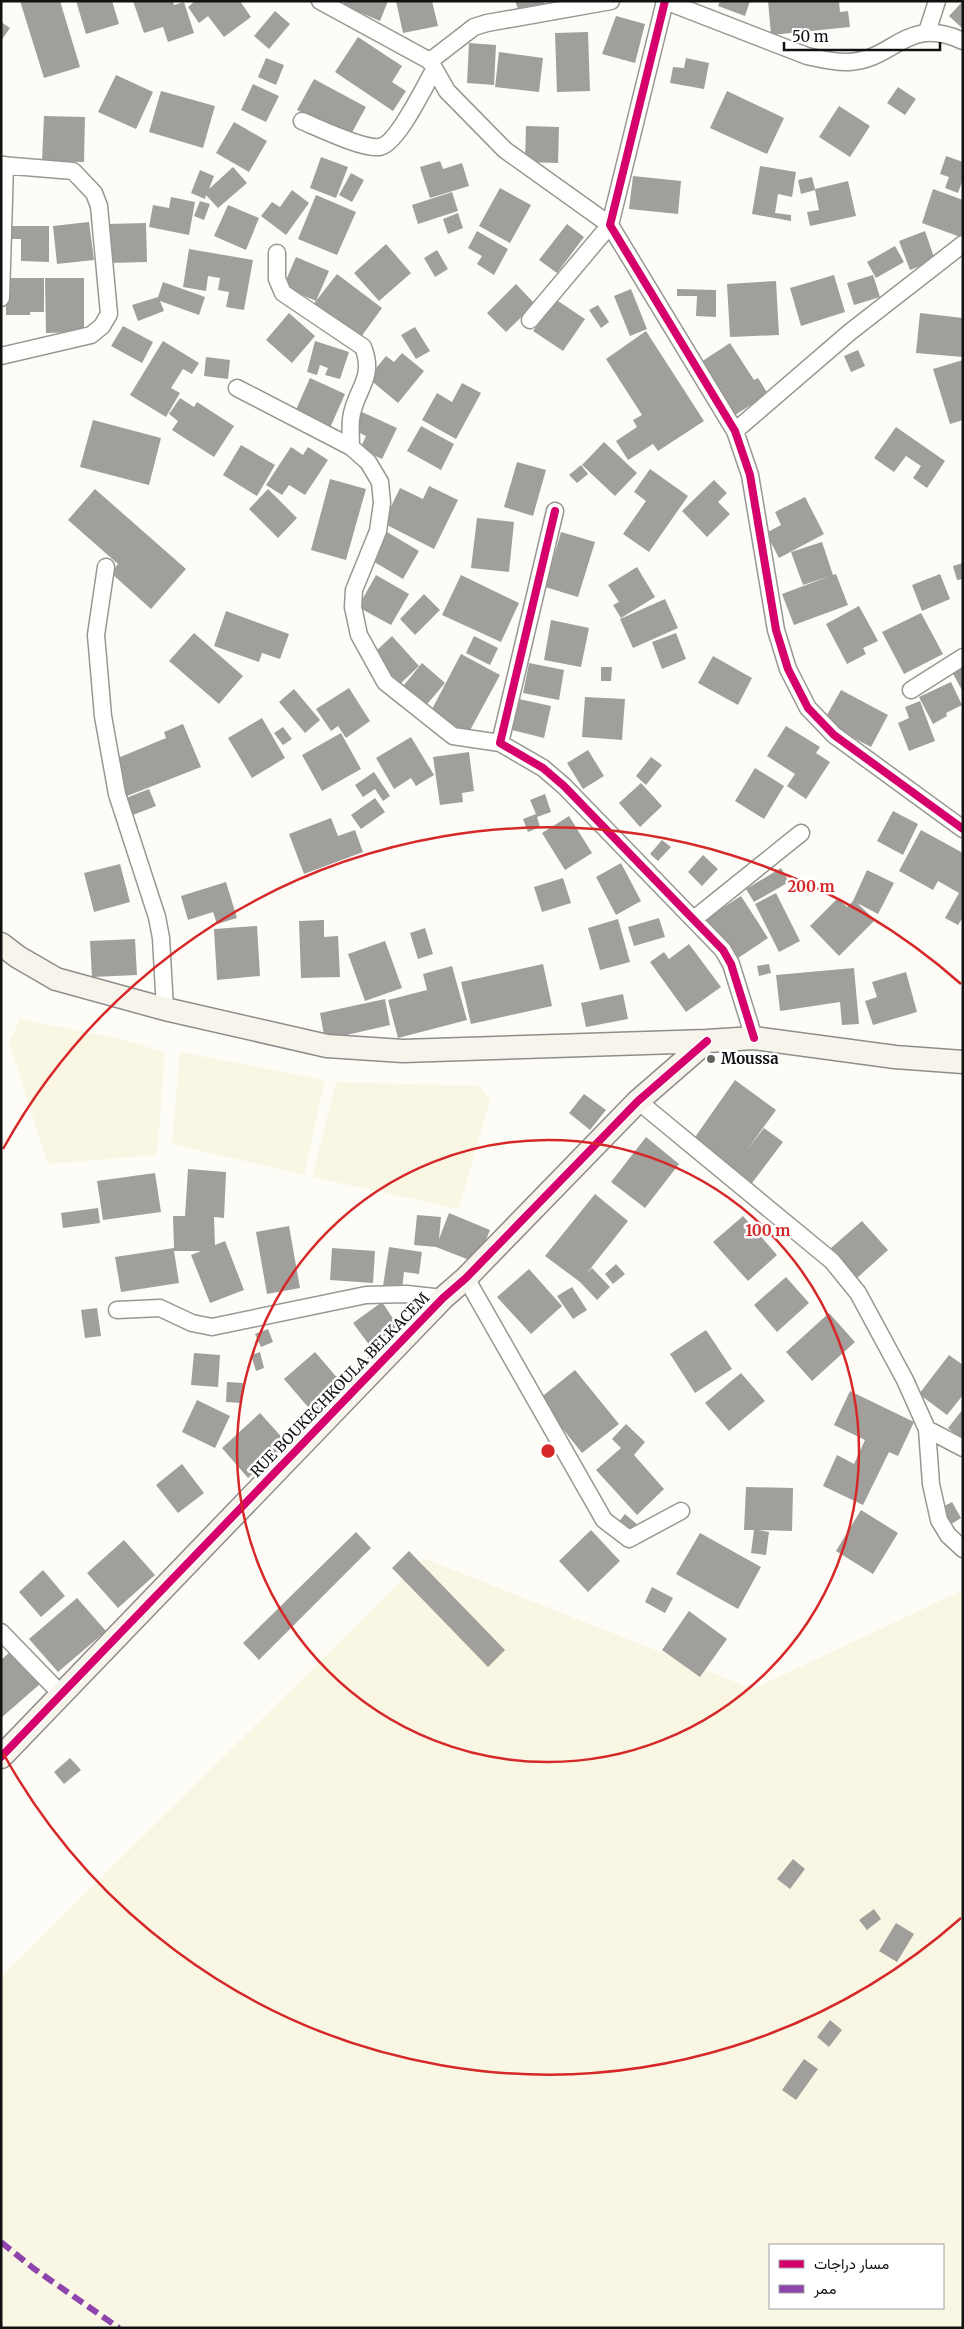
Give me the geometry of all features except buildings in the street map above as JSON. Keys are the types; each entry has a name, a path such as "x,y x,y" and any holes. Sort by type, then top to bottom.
{"street":[{"path":"320,1 432,66 447,90 505,150 610,224 735,431 750,476 776,630 788,669 808,708 834,735 963,829"},
{"path":"302,121 369,147 385,146 392,141 404,122 432,66 474,27 611,1"},
{"path":"530,320 610,224 665,1 807,56 830,61 850,62 870,57 908,37 927,32 946,33 963,41"},
{"path":"927,32 936,1"},
{"path":"1,298 3,165 73,171 94,193 99,206 109,314 102,326 90,335 1,356"},
{"path":"735,431 850,332 963,244"},
{"path":"278,253 277,279 282,293 363,347 369,361 364,382 351,418 351,447"},
{"path":"237,388 351,447 368,462 380,482 382,503 378,531 354,590 353,607 359,636 385,682 452,736 500,743 543,768 564,786 723,950 731,964 754,1038"},
{"path":"500,743 555,511"},
{"path":"106,567 96,635 103,716 117,794 157,917 161,938 166,1009"},
{"path":"911,690 963,658"},
{"path":"694,918 802,833"},
{"path":"1,944 18,957 56,979 166,1009 327,1046 403,1051 754,1038 895,1057 963,1062"},
{"name":"RUE BOUKECHKOULA BELKACEM","path":"1,1757 443,1298 466,1278 638,1101 707,1041"},
{"path":"638,1101 832,1261 858,1293 882,1334 926,1429 931,1484 939,1520 948,1534 963,1549"},
{"path":"466,1278 604,1520 629,1539 682,1511"},
{"path":"118,1310 160,1308 192,1323 212,1327 366,1294 407,1294 443,1298"},
{"path":"926,1429 963,1448"},
{"path":"1,1632 62,1695"}],"shaded area":[{"path":"20,1019 117,1038 165,1052 157,1155 48,1164 9,1043"},
{"path":"180,1052 325,1080 304,1175 172,1144"},
{"path":"336,1082 480,1086 490,1100 459,1209 312,1177"},
{"path":"424,1558 753,1689 963,1590 963,2328 1,2328 1,1977"}],"marked path":[{"path":"1,2242 33,2268 119,2328"}],"cycle path":[{"path":"665,1 610,225 735,431 750,475 776,630 788,669 808,708 834,735 963,829"},
{"path":"555,511 500,743 543,768 564,786 723,950 731,964 754,1038"},
{"path":"1,1757 443,1298 466,1278 638,1101 707,1041"}],"place":[{"name":"Moussa","path":"711,1059"}]}
